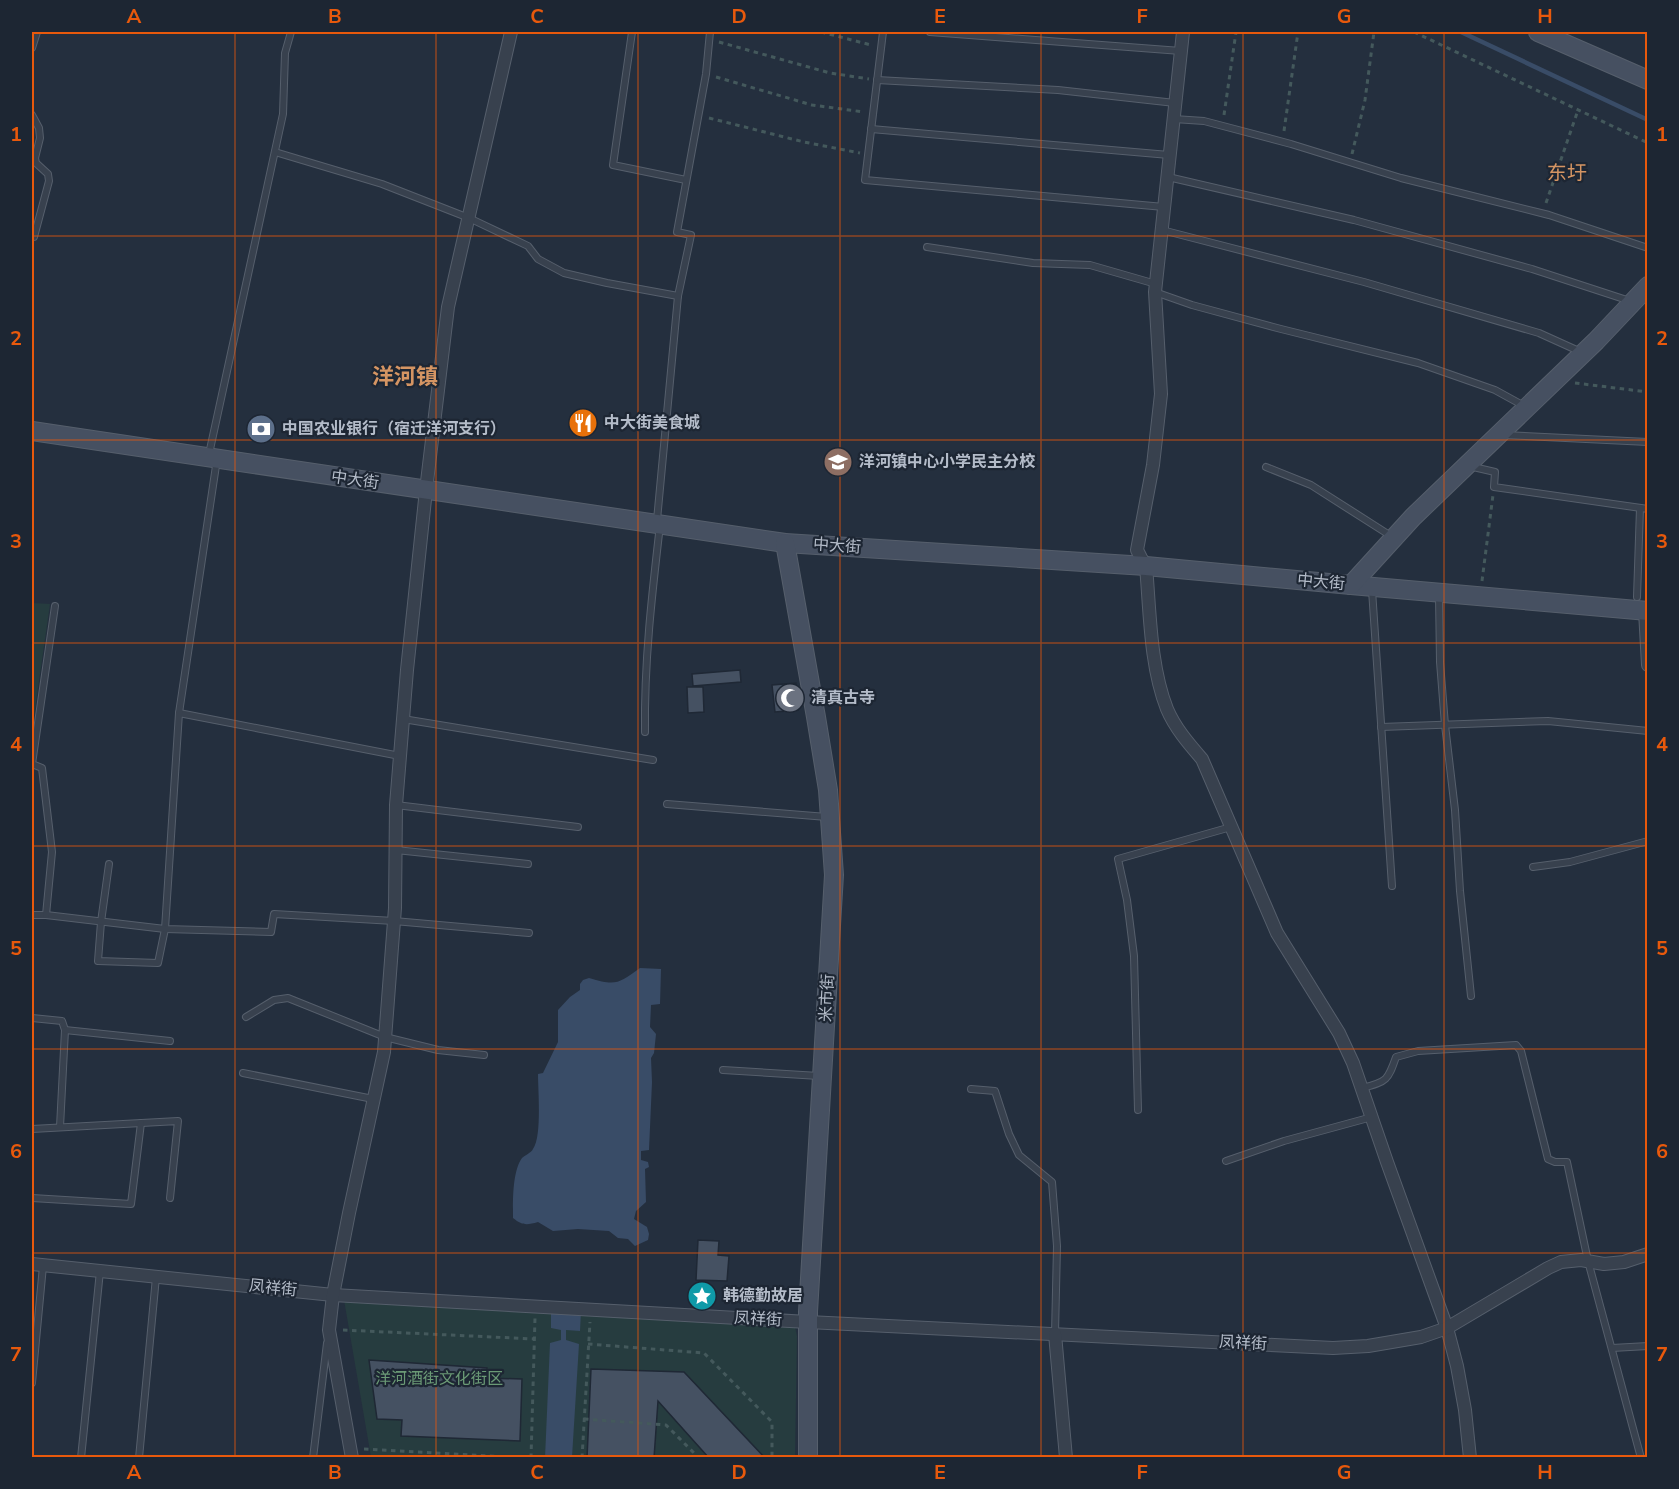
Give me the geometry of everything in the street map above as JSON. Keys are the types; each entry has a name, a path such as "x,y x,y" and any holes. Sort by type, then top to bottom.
{"street":[{"path":"351,1453 329,1330 333,1294 384,1052 394,921 396,805 403,719 426,490 448,307 511,32"},
{"path":"1183,32 1155,288 1161,394 1153,465 1137,549 1146,566 1156,670 1168,710 1182,736 1202,759 1277,933 1340,1033 1353,1063 1447,1328 1465,1410 1470,1458"},
{"path":"1538,32 1647,80"},
{"path":"1351,585 1413,517 1556,380 1647,286"},
{"name":"中大街","path":"32,431 785,543 1146,566 1351,585 1643,606"},
{"name":"米市街","path":"785,543 816,717 831,818 834,875 808,1322 808,1458"},
{"path":"1643,606 1647,664"},
{"name":"凤祥街","path":"37,1265 333,1294 808,1322 1333,1348 1368,1346 1421,1337 1447,1328 1548,1268 1561,1263 1581,1260 1604,1264 1624,1262 1647,1254"},
{"path":"1055,1334 1066,1458"}],"lane":[{"path":"32,48 37,32"},
{"path":"109,864 98,961 158,963 165,929 179,713 213,458 284,114 285,52 291,32"},
{"path":"632,32 613,165 686,180"},
{"path":"645,732 645,687 652,594 678,296 692,235 676,232 706,74 710,32"},
{"path":"883,32 865,180 1164,207"},
{"path":"930,32 1181,51"},
{"path":"877,80 1059,90 1175,103"},
{"path":"32,115 39,128 40,138 34,164 48,174 49,181 34,237 32,237"},
{"path":"1173,119 1204,121 1282,142 1401,177 1543,214 1647,248"},
{"path":"871,129 1169,155"},
{"path":"275,152 382,184 469,218 528,246 545,265 564,273 678,296"},
{"path":"1167,177 1388,229 1532,269 1633,302"},
{"path":"1161,230 1364,282 1539,333 1583,353"},
{"path":"927,247 1033,263 1090,265 1155,288 1192,305 1418,363 1495,390 1526,407"},
{"path":"1497,435 1647,442"},
{"path":"1466,465 1496,472 1494,488 1644,509 1643,606"},
{"path":"1266,466 1311,485 1394,538"},
{"path":"1372,586 1392,886"},
{"path":"1439,592 1444,725 1455,810 1460,891 1471,996"},
{"path":"46,915 52,852 42,768 32,764 55,606"},
{"path":"179,713 400,757"},
{"path":"403,719 653,759"},
{"path":"1382,727 1548,721 1647,731"},
{"path":"667,804 831,818"},
{"path":"396,805 578,827"},
{"path":"1138,1110 1134,956 1127,900 1118,859 1231,826"},
{"path":"1533,867 1570,861 1647,841"},
{"path":"396,850 528,864"},
{"path":"32,915 165,929 271,932 274,914 394,921 529,933"},
{"path":"246,1017 274,1000 288,998 385,1037 438,1050 484,1055"},
{"path":"32,1018 62,1021 65,1030 60,1127"},
{"path":"65,1030 170,1041"},
{"path":"1362,1088 1389,1077 1396,1057 1418,1051 1516,1045 1521,1052 1548,1159 1555,1162 1567,1162 1588,1261 1641,1458"},
{"path":"723,1070 823,1076"},
{"path":"243,1073 373,1099"},
{"path":"971,1089 995,1091 1009,1134 1019,1155 1052,1182 1057,1246 1055,1334"},
{"path":"1226,1161 1284,1141 1372,1117"},
{"path":"32,1129 178,1121 170,1198"},
{"path":"32,1198 131,1204 141,1123"},
{"path":"32,1383 37,1265"},
{"path":"81,1458 100,1271"},
{"path":"139,1458 156,1277"},
{"path":"313,1458 333,1294"},
{"path":"1612,1348 1647,1346"}],"path":[{"path":"821,32 881,48"},
{"path":"1222,126 1236,32"},
{"path":"1282,142 1298,32"},
{"path":"1351,162 1365,100 1374,32"},
{"path":"1414,32 1647,143"},
{"path":"710,39 830,72 877,80"},
{"path":"706,74 812,105 873,113"},
{"path":"1543,214 1578,110"},
{"path":"698,116 868,155"},
{"path":"1556,380 1647,392"},
{"path":"1482,582 1494,488"},
{"path":"351,1453 529,1458 535,1306"},
{"path":"582,1458 591,1310"},
{"path":"329,1330 535,1339"},
{"path":"588,1344 704,1353 772,1422 772,1458"},
{"path":"584,1419 666,1425 699,1458"}],"green space":[{"path":"32,603 50,604 32,730"},
{"name":"洋河酒街文化街区","path":"343,1294 793,1318 797,1336 795,1457 371,1457"}],"water":[{"path":"640,968 661,969 660,1004 651,1005 650,1027 656,1034 654,1053 651,1058 649,1150 641,1151 641,1160 648,1162 649,1167 645,1169 646,1202 636,1211 634,1219 647,1227 648,1240 635,1246 628,1239 618,1238 609,1231 578,1229 553,1231 538,1222 522,1224 513,1218 516,1171 522,1158 532,1150 536,1143 539,1124 538,1074 543,1073 558,1042 558,1010 580,990 583,980 589,978 616,982"},
{"path":"551,1309 581,1311 580,1331 566,1330 566,1340 579,1344 572,1457 545,1458 550,1343 561,1340 561,1330 551,1328"}],"building":[{"path":"740,670 741,682 693,686 692,674"},
{"path":"796,683 798,710 775,712 772,685"},
{"path":"687,687 703,687 704,712 688,713"},
{"path":"698,1240 719,1241 718,1255 729,1256 727,1281 696,1280"},
{"path":"369,1360 487,1368 487,1378 522,1379 520,1441 401,1436 402,1420 377,1419"},
{"path":"591,1369 684,1372 765,1458 709,1458 658,1401 654,1458 587,1458"}],"waterway":[{"path":"1461,32 1648,120"}],"place":[{"name":"中大街美食城","path":"583,423"},
{"name":"中国农业银行（宿迁洋河支行）","path":"261,429"},
{"name":"洋河镇中心小学民主分校","path":"838,462"},
{"name":"清真古寺","path":"790,698"},
{"name":"韩德勤故居","path":"702,1296"}],"district":[{"name":"东圩","path":"1567,173"},
{"name":"洋河镇","path":"405,377"}]}
